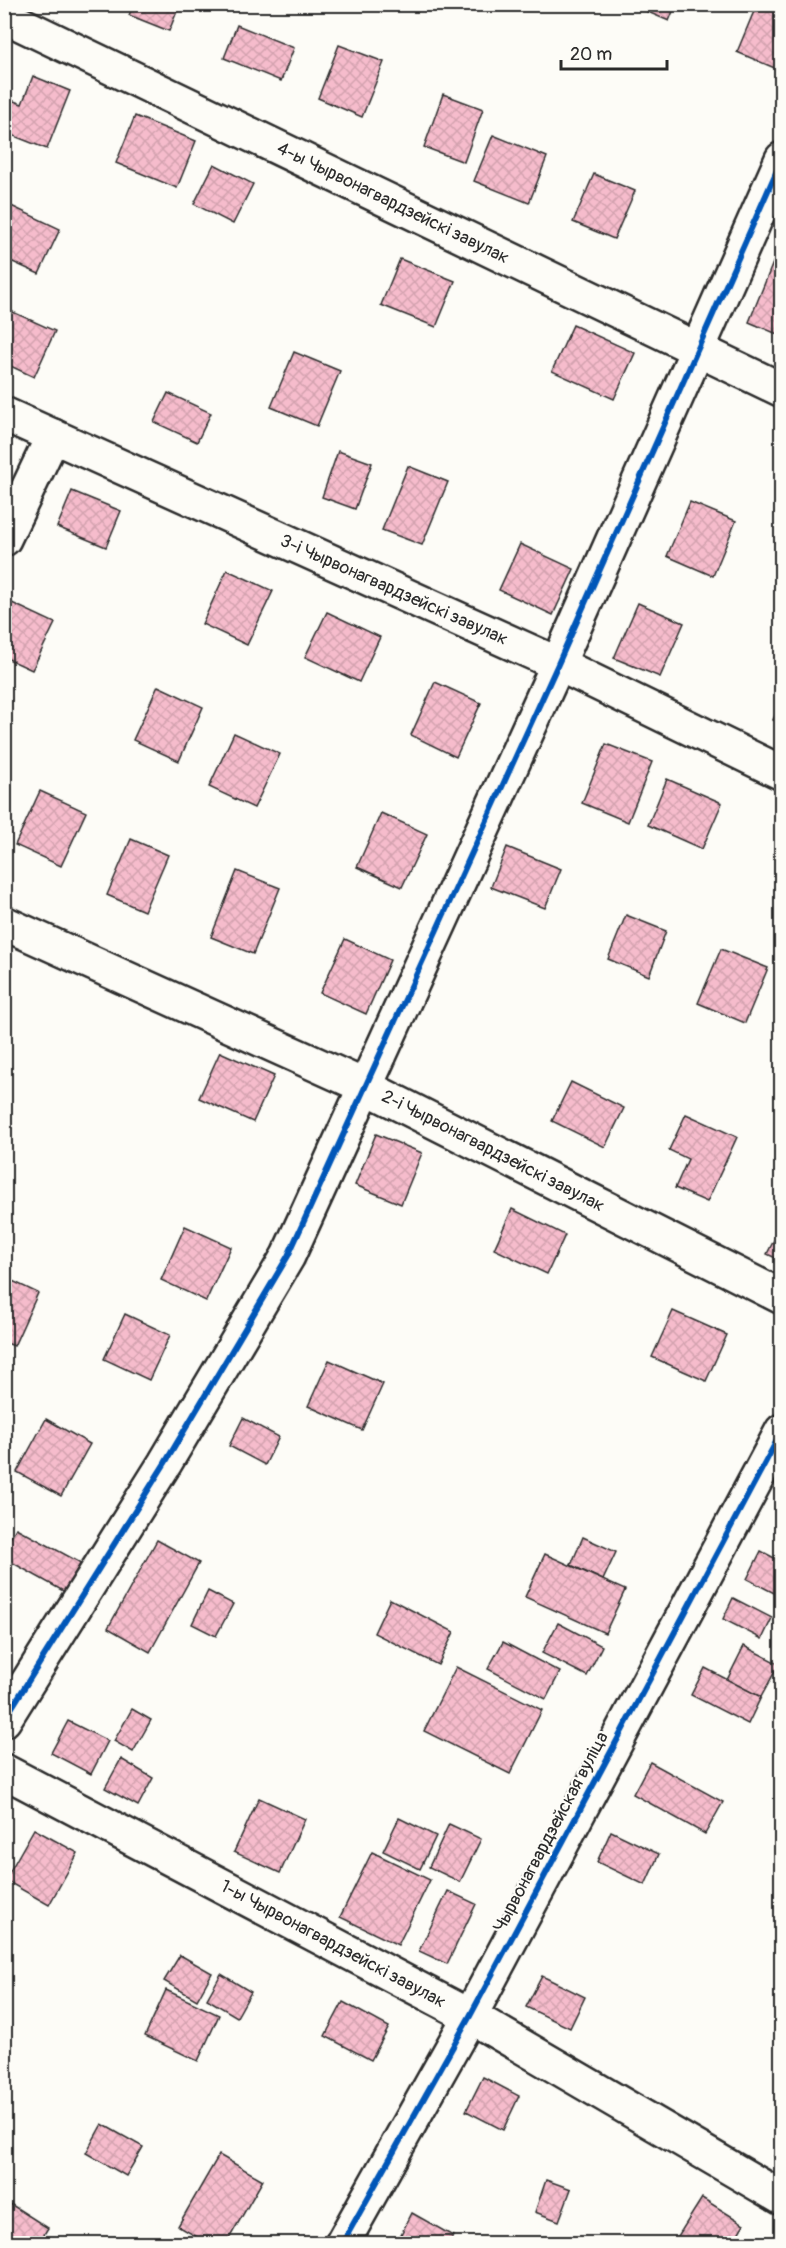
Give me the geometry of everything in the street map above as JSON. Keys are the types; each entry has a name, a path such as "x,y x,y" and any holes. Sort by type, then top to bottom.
{"street":[{"name":"4-ы Чырвонагвардзейскі завулак","path":"4,16 782,390"},
{"path":"4,1720 165,1463 288,1256 558,663 782,159"},
{"name":"3-і Чырвонагвардзейскі завулак","path":"4,414 558,663 782,772"},
{"path":"4,539 53,436"},
{"name":"2-і Чырвонагвардзейскі завулак","path":"4,923 364,1086 782,1297"},
{"name":"Чырвонагвардзейская вуліца","path":"342,2244 470,2016 782,1431"},
{"name":"1-ы Чырвонагвардзейскі завулак","path":"4,1771 470,2016 782,2198"}],"building":[{"path":"134,4 180,4 169,31 129,15"},
{"path":"629,4 676,4 669,21"},
{"path":"757,4 770,4 782,9 782,59 777,69 737,52"},
{"path":"237,25 294,48 281,81 224,58"},
{"path":"339,45 384,62 362,117 318,98"},
{"path":"33,76 70,91 47,149 4,132 4,117 11,100 22,104"},
{"path":"443,94 483,109 464,162 424,147"},
{"path":"135,116 196,141 177,188 116,163"},
{"path":"493,135 547,157 529,203 474,181"},
{"path":"214,164 253,184 233,224 194,204"},
{"path":"594,174 635,191 614,239 573,222"},
{"path":"7,204 60,229 39,274 4,258 4,208"},
{"path":"782,243 782,336 749,322"},
{"path":"400,259 455,281 436,327 381,305"},
{"path":"4,308 55,331 34,377 4,363"},
{"path":"573,325 635,353 614,399 552,371"},
{"path":"294,352 340,371 317,426 271,407"},
{"path":"168,393 211,413 197,442 154,422"},
{"path":"338,451 372,463 355,509 322,497"},
{"path":"408,466 448,482 422,545 382,530"},
{"path":"72,491 121,511 106,547 57,527"},
{"path":"690,502 736,521 713,576 667,556"},
{"path":"520,544 574,569 553,615 499,590"},
{"path":"227,570 273,591 247,645 202,624"},
{"path":"12,603 55,623 32,670 4,657 4,618"},
{"path":"638,603 684,623 660,677 614,658"},
{"path":"327,612 380,637 359,682 305,657"},
{"path":"435,682 481,703 456,757 411,735"},
{"path":"158,686 203,707 179,761 133,740"},
{"path":"782,701 782,724 773,720"},
{"path":"234,733 280,754 254,808 209,787"},
{"path":"606,744 652,762 628,822 582,803"},
{"path":"667,779 722,803 702,849 648,825"},
{"path":"40,791 86,812 61,866 15,845"},
{"path":"381,813 427,834 402,887 357,867"},
{"path":"131,839 168,855 144,911 107,895"},
{"path":"507,847 561,869 545,908 491,887"},
{"path":"237,871 280,888 253,954 211,937"},
{"path":"626,915 666,931 649,976 608,959"},
{"path":"345,939 390,960 366,1014 320,993"},
{"path":"721,949 768,968 745,1023 698,1003"},
{"path":"220,1052 274,1076 253,1122 199,1098"},
{"path":"571,1082 624,1108 605,1147 552,1121"},
{"path":"686,1114 737,1137 707,1202 675,1188 688,1159 669,1150"},
{"path":"376,1134 422,1153 401,1204 355,1185"},
{"path":"512,1209 565,1235 547,1274 494,1249"},
{"path":"782,1224 782,1261 767,1254"},
{"path":"185,1226 231,1247 206,1301 161,1280"},
{"path":"4,1277 38,1293 14,1346 4,1342"},
{"path":"673,1311 727,1335 706,1381 652,1357"},
{"path":"125,1314 170,1335 149,1380 104,1359"},
{"path":"329,1360 383,1384 362,1430 308,1406"},
{"path":"243,1418 279,1437 265,1465 229,1446"},
{"path":"46,1419 90,1444 61,1496 17,1472"},
{"path":"16,1528 81,1563 65,1592 4,1558 4,1549"},
{"path":"583,1537 616,1552 603,1580 571,1565"},
{"path":"157,1540 199,1563 150,1652 108,1628"},
{"path":"761,1551 782,1562 782,1597 747,1579"},
{"path":"545,1554 625,1590 605,1633 525,1597"},
{"path":"208,1591 233,1604 216,1636 192,1624"},
{"path":"733,1598 772,1618 762,1639 723,1619"},
{"path":"390,1599 454,1632 438,1665 374,1633"},
{"path":"558,1623 602,1646 587,1676 542,1653"},
{"path":"503,1642 560,1672 546,1699 488,1669"},
{"path":"744,1646 779,1664 761,1697 727,1680"},
{"path":"456,1667 542,1710 510,1774 424,1731"},
{"path":"705,1668 761,1697 748,1724 691,1695"},
{"path":"132,1709 151,1720 133,1752 114,1741"},
{"path":"68,1721 108,1741 91,1774 51,1753"},
{"path":"121,1759 153,1778 138,1806 105,1788"},
{"path":"650,1762 723,1802 705,1834 633,1794"},
{"path":"259,1798 305,1819 280,1873 234,1852"},
{"path":"399,1818 436,1836 420,1869 383,1851"},
{"path":"449,1824 481,1839 460,1882 429,1867"},
{"path":"34,1829 78,1853 49,1905 5,1880"},
{"path":"611,1831 659,1854 645,1885 597,1862"},
{"path":"372,1852 430,1880 398,1945 340,1917"},
{"path":"448,1891 476,1904 447,1964 419,1951"},
{"path":"180,1955 212,1973 197,2000 164,1981"},
{"path":"221,1974 251,1992 237,2017 207,1999"},
{"path":"542,1976 585,1997 570,2028 526,2007"},
{"path":"166,1990 219,2015 198,2061 145,2036"},
{"path":"343,2002 389,2027 371,2060 325,2036"},
{"path":"483,2077 519,2096 503,2130 466,2111"},
{"path":"102,2124 143,2147 126,2176 86,2153"},
{"path":"782,2141 782,2160 774,2156"},
{"path":"219,2155 263,2180 226,2244 209,2244 178,2226"},
{"path":"546,2180 571,2189 559,2221 535,2212"},
{"path":"702,2198 744,2224 732,2244 673,2244"},
{"path":"4,2200 48,2228 38,2244 4,2244"},
{"path":"412,2213 453,2236 449,2244 396,2244"}],"cycle path":[{"path":"4,1720 165,1463 288,1256 558,664 782,159"},
{"path":"342,2244 470,2016 782,1431"}]}
